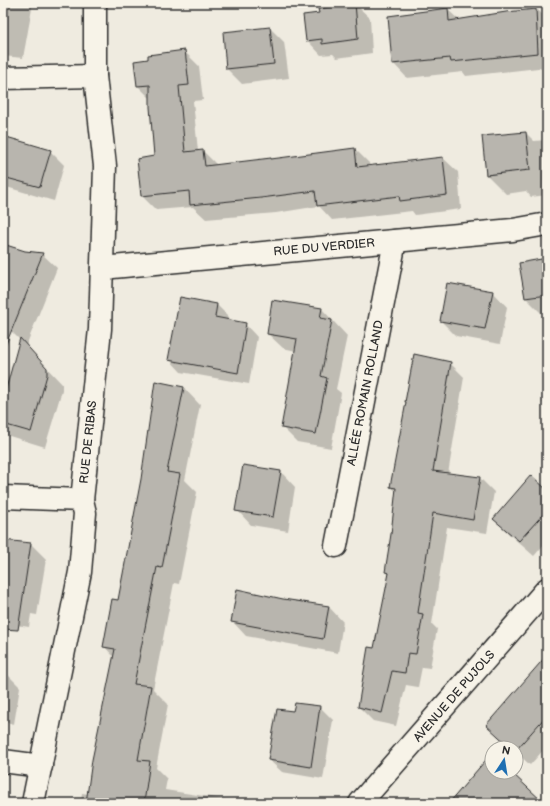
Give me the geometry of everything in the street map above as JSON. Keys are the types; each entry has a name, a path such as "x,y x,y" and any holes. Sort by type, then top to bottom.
{"street":[{"name":"RUE DE RIBAS","path":"33,803 80,572 85,513 82,500 100,329 105,166 95,76 95,3"},
{"path":"3,78 95,76"},
{"name":"RUE DU VERDIER","path":"102,268 513,230 547,224"},
{"name":"ALLÉE ROMAIN ROLLAND","path":"336,546 395,241"},
{"path":"3,497 82,500"},
{"name":"AVENUE DE PUJOLS","path":"360,803 547,589"},
{"path":"3,761 41,766"}],"building":[{"path":"355,3 358,39 322,44 322,39 306,41 303,15 319,13 318,9"},
{"path":"448,8 449,21 536,9 538,53 451,62 450,58 392,64 388,16"},
{"path":"270,27 274,64 226,69 223,32"},
{"path":"185,50 189,85 179,86 185,152 203,150 205,166 355,148 357,167 443,157 447,195 400,201 399,196 317,206 315,191 190,205 189,191 141,196 137,159 154,156 150,107 150,85 137,86 134,61 148,59 148,55"},
{"path":"526,132 530,170 486,175 482,136"},
{"path":"3,136 51,150 40,187 3,177"},
{"path":"3,244 25,251 43,253 4,349 3,348"},
{"path":"547,258 547,295 525,298 519,263"},
{"path":"447,283 493,291 485,329 440,321"},
{"path":"180,297 217,304 215,317 246,323 238,373 168,360"},
{"path":"272,300 322,308 320,318 332,320 321,376 327,378 316,434 281,428 297,339 267,334"},
{"path":"20,338 47,368 47,375 31,432 3,424 3,400"},
{"path":"414,354 451,362 433,471 480,477 473,520 433,513 418,613 423,614 416,654 408,653 405,673 392,671 382,713 358,707 368,647 374,648 389,573 385,572 396,488 390,487"},
{"path":"155,381 184,387 167,472 180,474 162,568 157,567 134,684 151,686 138,760 150,761 144,803 86,803 92,760 115,649 103,647 112,599 118,600 141,479"},
{"path":"243,465 281,471 273,517 235,511"},
{"path":"531,475 547,490 547,510 519,541 493,519"},
{"path":"3,540 31,543 18,630 3,629"},
{"path":"237,589 283,599 329,606 323,639 231,622"},
{"path":"547,655 547,715 524,741 502,740 486,725"},
{"path":"295,703 320,706 311,767 268,760 277,709 293,711"},
{"path":"484,762 484,780 520,780 544,803 449,803"}]}
